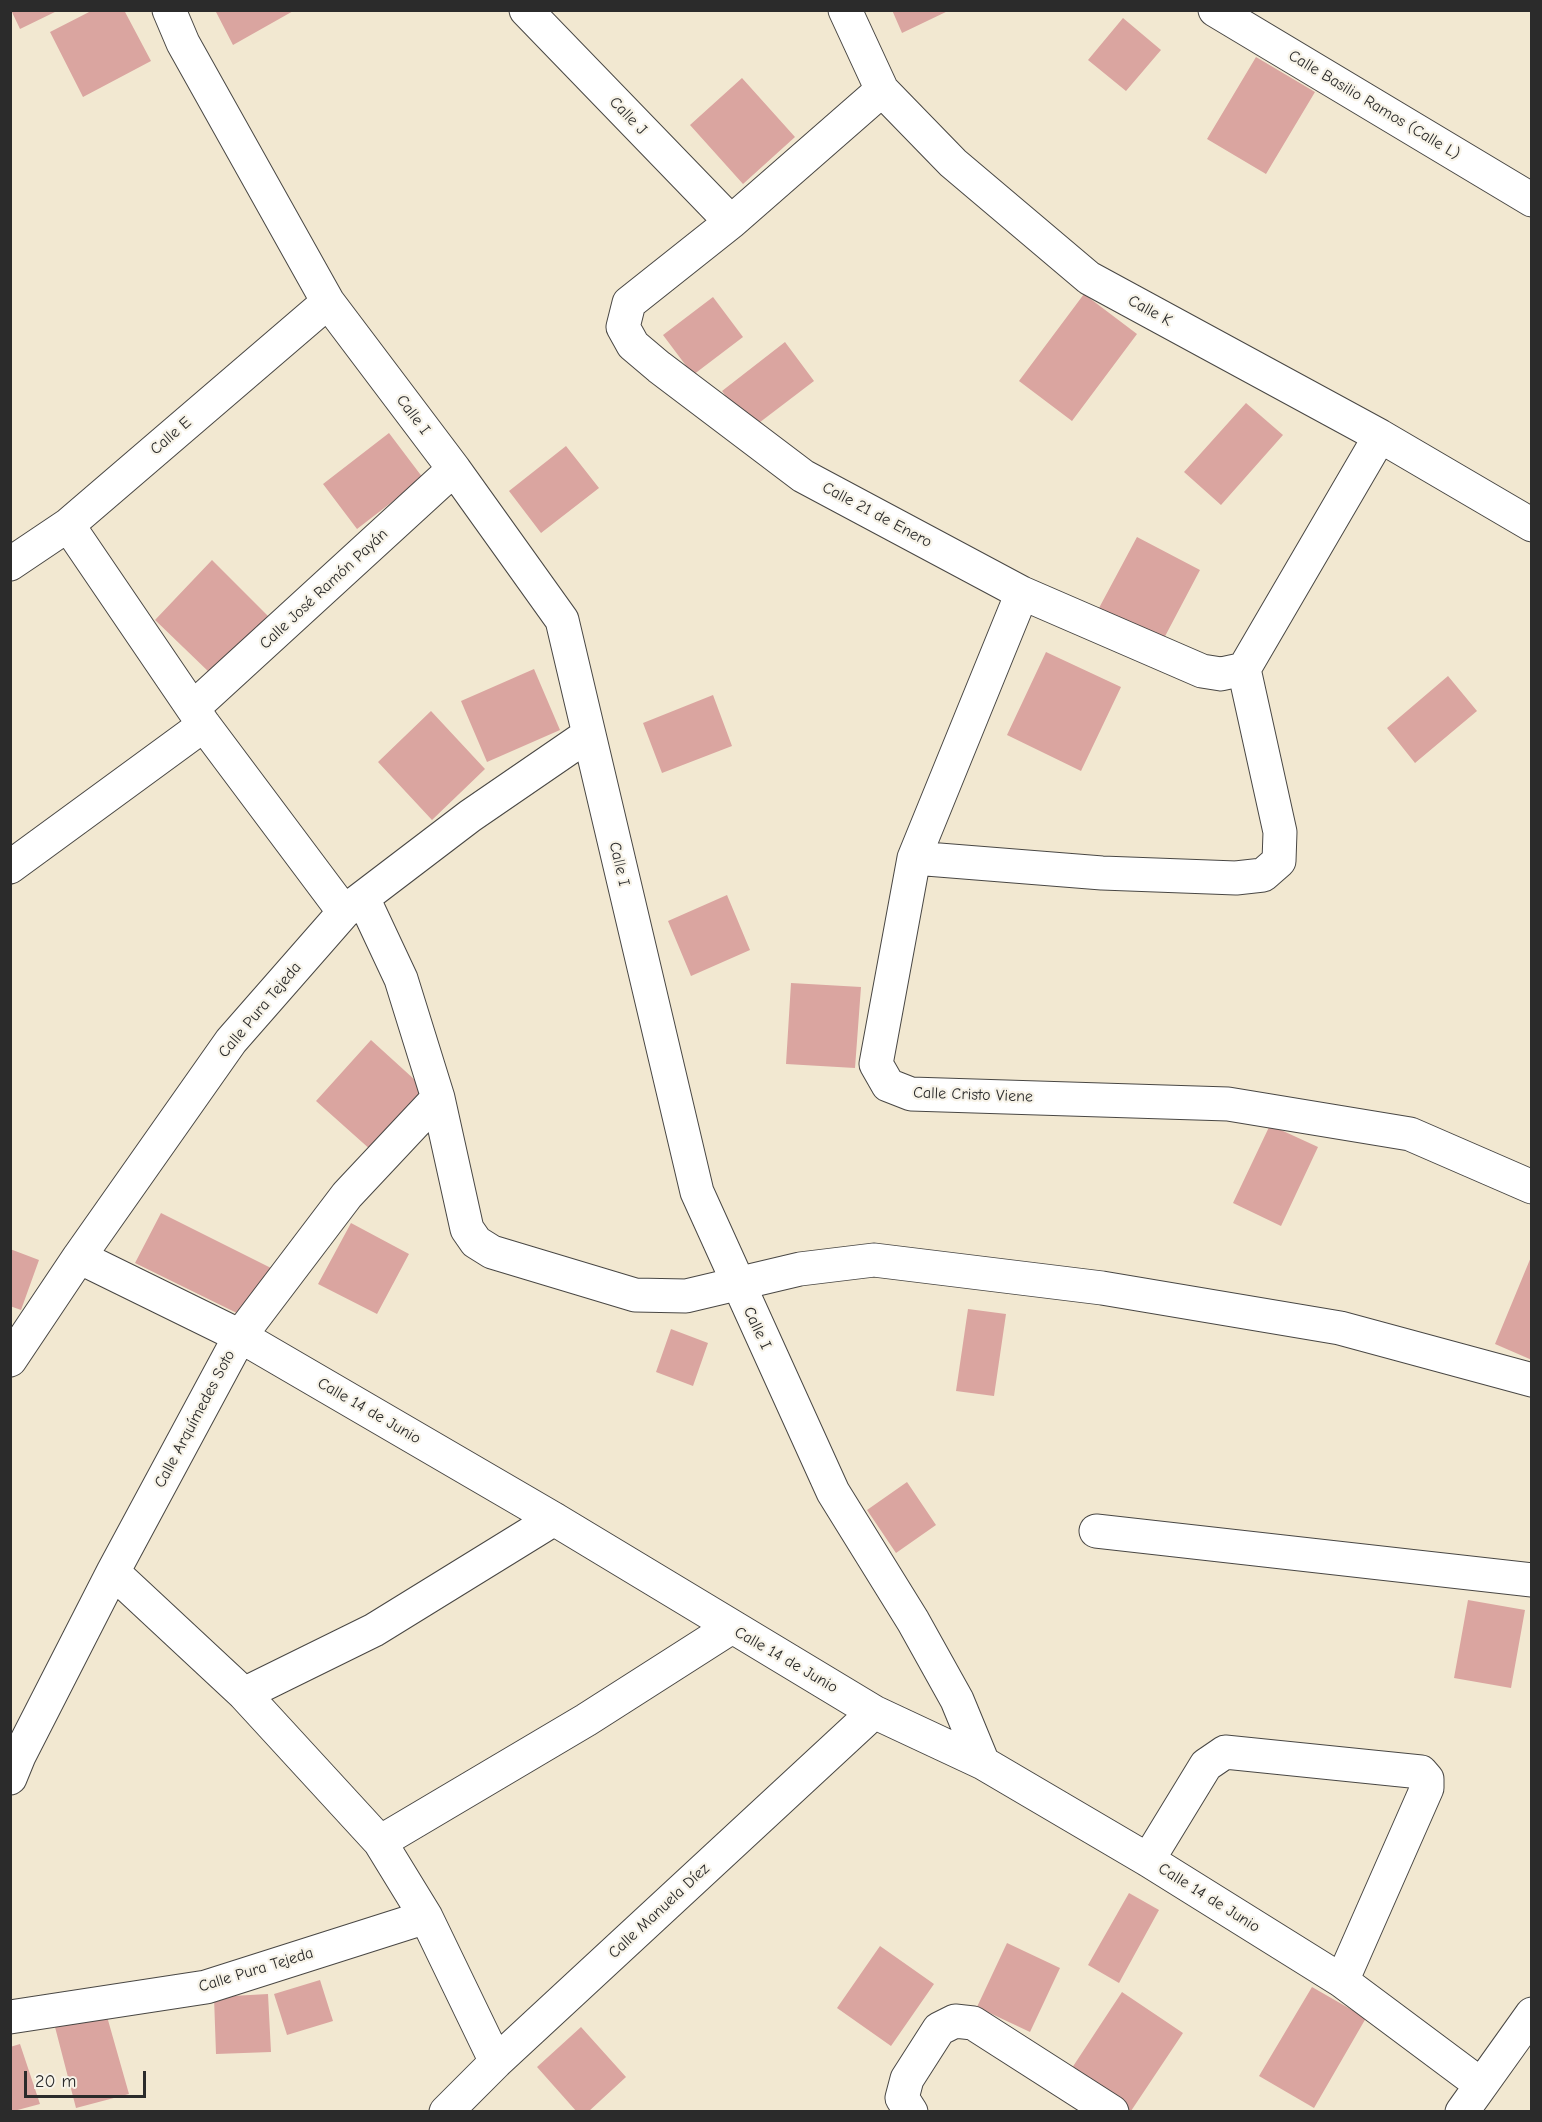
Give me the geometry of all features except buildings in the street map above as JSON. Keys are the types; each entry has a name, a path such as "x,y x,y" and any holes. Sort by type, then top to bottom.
{"street":[{"name":"Calle I","path":"169,10 183,44 328,302 454,469 562,620 697,1192 833,1492 914,1621 957,1700 983,1763"},
{"name":"Calle J","path":"526,10 731,222"},
{"name":"Calle K","path":"845,10 882,90 953,163 1089,278 1380,436 1532,525"},
{"name":"Calle Basilio Ramos (Calle L)","path":"1215,10 1532,200"},
{"name":"Calle 21 de Enero","path":"882,90 731,222 629,303 623,327 633,345 803,476 1022,593 1202,671 1221,674 1244,669"},
{"name":"Calle E","path":"10,564 68,525 328,302"},
{"path":"914,858 1102,873 1236,878 1263,875 1279,861 1280,832 1244,669 1380,436"},
{"name":"Calle José Ramón Payán","path":"10,867 199,717 454,469"},
{"path":"68,525 199,717 354,905 401,979 438,1098 467,1229 476,1242 492,1252 635,1295 686,1296 800,1269 874,1260 1102,1288 1340,1328 1532,1380"},
{"name":"Calle Cristo Viene","path":"1022,593 914,858 876,1064 888,1085 911,1094 1228,1104 1410,1134 1532,1186"},
{"name":"Calle Pura Tejeda","path":"10,1360 79,1257 231,1041 354,905 470,816 588,735"},
{"name":"Calle Arquímedes Soto","path":"10,1778 113,1572 240,1336 347,1195 438,1098"},
{"name":"Calle 14 de Junio","path":"79,1257 240,1336 554,1520 730,1628 874,1712 983,1763 1148,1860 1342,1981 1480,2084"},
{"path":"244,1694 374,1630 554,1520"},
{"path":"1096,1531 1530,1573"},
{"path":"113,1572 244,1694 380,1842 426,1917 496,2062"},
{"path":"380,1842 586,1720 730,1628"},
{"name":"Calle Manuela Díez","path":"446,2112 496,2062 874,1712"},
{"path":"1148,1860 1206,1765 1225,1752 1421,1772 1427,1779 1427,1788 1342,1981"},
{"name":"Calle Pura Tejeda","path":"10,2017 206,1987 426,1917"},
{"path":"1462,2112 1532,2014"},
{"path":"911,2112 902,2098 907,2079 939,2029 955,2021 973,2024 1112,2112"}]}
